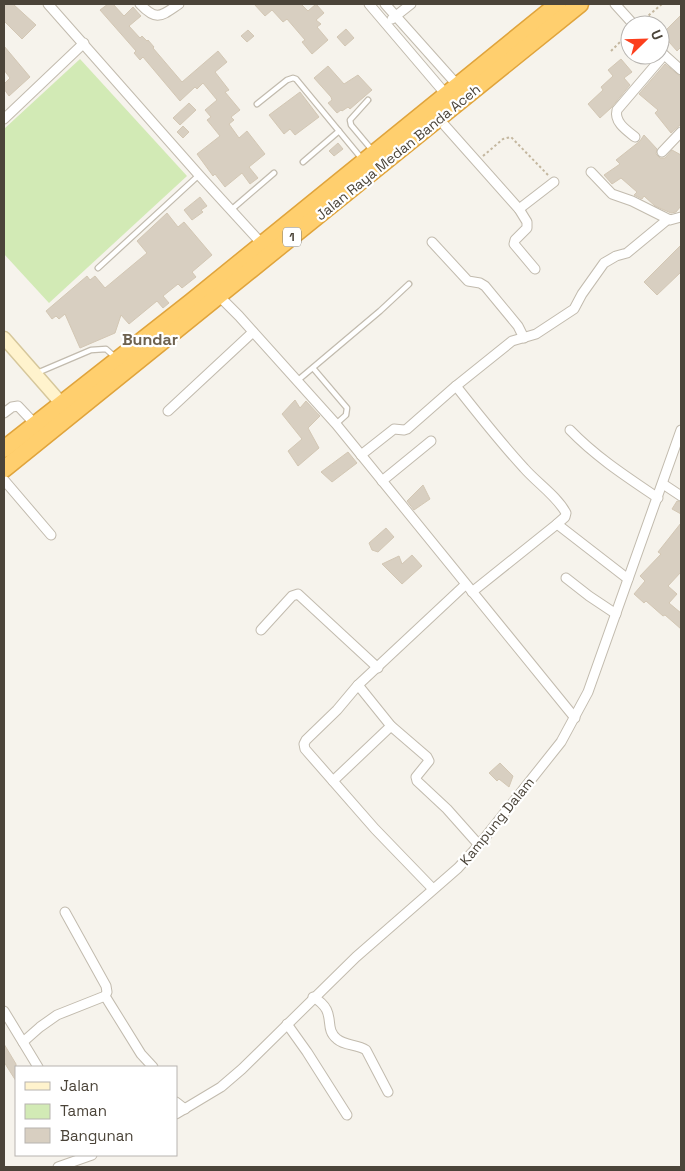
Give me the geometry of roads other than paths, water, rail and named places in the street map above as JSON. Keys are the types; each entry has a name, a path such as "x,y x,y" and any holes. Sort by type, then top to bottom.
{"highway":[{"name":"Jalan Raya Medan Banda Aceh","path":"4,449 62,403 122,364 219,296 440,119 456,95 558,4"},
{"name":"Jalan Raya Medan Banda Aceh","path":"4,469 122,364 262,244 369,158 580,4"}],"main road":[{"path":"4,338 62,403"}],"street":[{"path":"48,4 262,244"},
{"path":"140,4 149,13 156,16 165,13 179,4"},
{"path":"369,4 456,95"},
{"path":"385,4 456,95"},
{"path":"387,24 410,4"},
{"path":"615,4 625,15"},
{"path":"4,119 84,43"},
{"path":"670,60 681,70"},
{"path":"635,137 616,117 617,110 653,65"},
{"path":"440,119 519,209 528,226 515,240 514,244 535,269"},
{"path":"662,152 681,132"},
{"path":"591,172 612,194 632,201 661,215 667,220 671,221 681,217"},
{"path":"519,209 554,182"},
{"path":"361,455 394,429 407,429 502,348 515,340 540,332 574,309 604,263 616,256 628,253 667,220"},
{"path":"432,242 468,281 485,286 518,326 524,338"},
{"path":"219,296 336,424 574,718"},
{"path":"168,411 253,332"},
{"path":"456,386 493,433 563,508 566,515 472,592"},
{"path":"4,413 16,406 35,424"},
{"path":"570,430 591,451 658,498"},
{"name":"Kampung Dalam","path":"178,1113 220,1088 242,1069 356,957 458,868 479,845 561,742 588,692 681,430"},
{"path":"382,481 431,441"},
{"path":"4,480 52,535"},
{"path":"663,484 681,496"},
{"path":"557,524 628,579"},
{"path":"566,578 616,614"},
{"path":"433,889 375,829 305,749 304,744 311,734 337,710 358,685 465,584"},
{"path":"261,630 292,596 298,594 378,668"},
{"path":"358,685 391,726 429,759 416,777 418,782 479,845"},
{"path":"333,781 391,726"},
{"path":"65,912 106,986 105,996 141,1054 152,1066"},
{"path":"23,1042 57,1015 105,996"},
{"path":"314,997 324,1004 330,1017 330,1027 335,1038 343,1043 366,1050 388,1092"},
{"path":"4,1011 37,1066"},
{"path":"287,1024 347,1115"},
{"path":"178,1104 185,1109"},
{"path":"58,1167 88,1156"}],"lane":[{"path":"257,104 287,80 294,78 299,81 339,131 369,158"},
{"path":"368,100 350,120 369,158"},
{"path":"303,162 339,131"},
{"path":"231,210 274,173"},
{"path":"98,268 199,174"},
{"path":"297,381 409,284"},
{"path":"35,374 91,350 106,349 122,364"},
{"path":"313,368 347,408 346,415 336,424"}],"district":[{"name":"Bundar","path":"150,339"}]}
